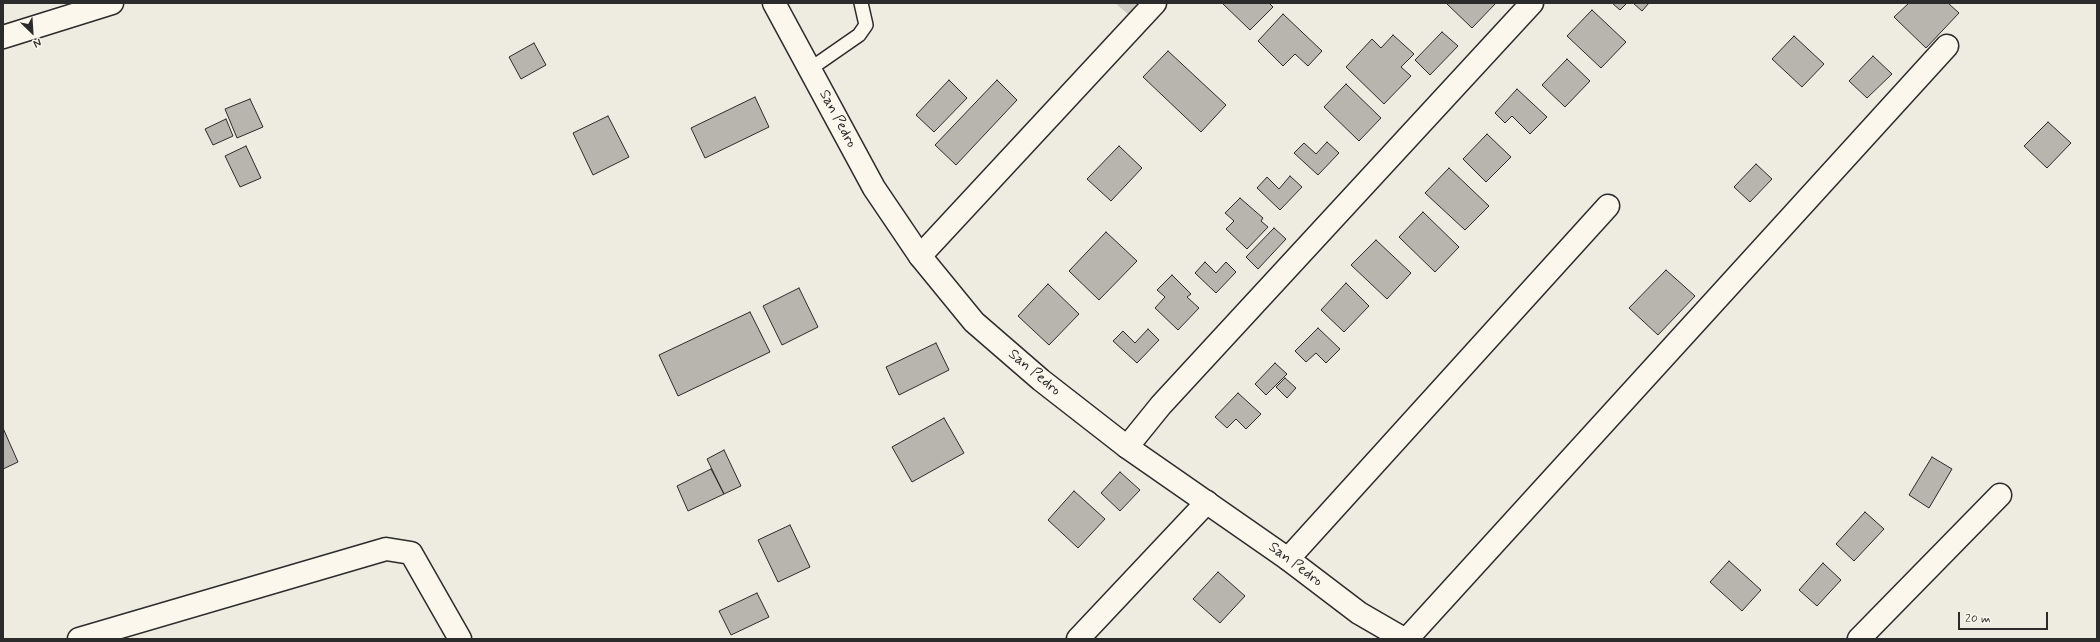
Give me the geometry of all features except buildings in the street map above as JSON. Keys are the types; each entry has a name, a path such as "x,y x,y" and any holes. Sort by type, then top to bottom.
{"street":[{"path":"3,37 112,3"},
{"name":"San Pedro","path":"774,3 874,188 920,256 974,322 1041,380 1127,447 1288,559 1359,613 1406,639"},
{"path":"920,256 1155,3"},
{"path":"1127,447 1167,400 1532,3"},
{"path":"1406,639 1947,46"},
{"path":"1288,559 1608,206"},
{"path":"1859,639 2000,495"},
{"path":"1078,639 1207,502"},
{"path":"79,639 386,549 411,554 460,639"}],"lane":[{"path":"810,69 859,35 866,25 861,3"}],"shaded area":[{"path":"1115,3 1149,3 1135,20"}]}
